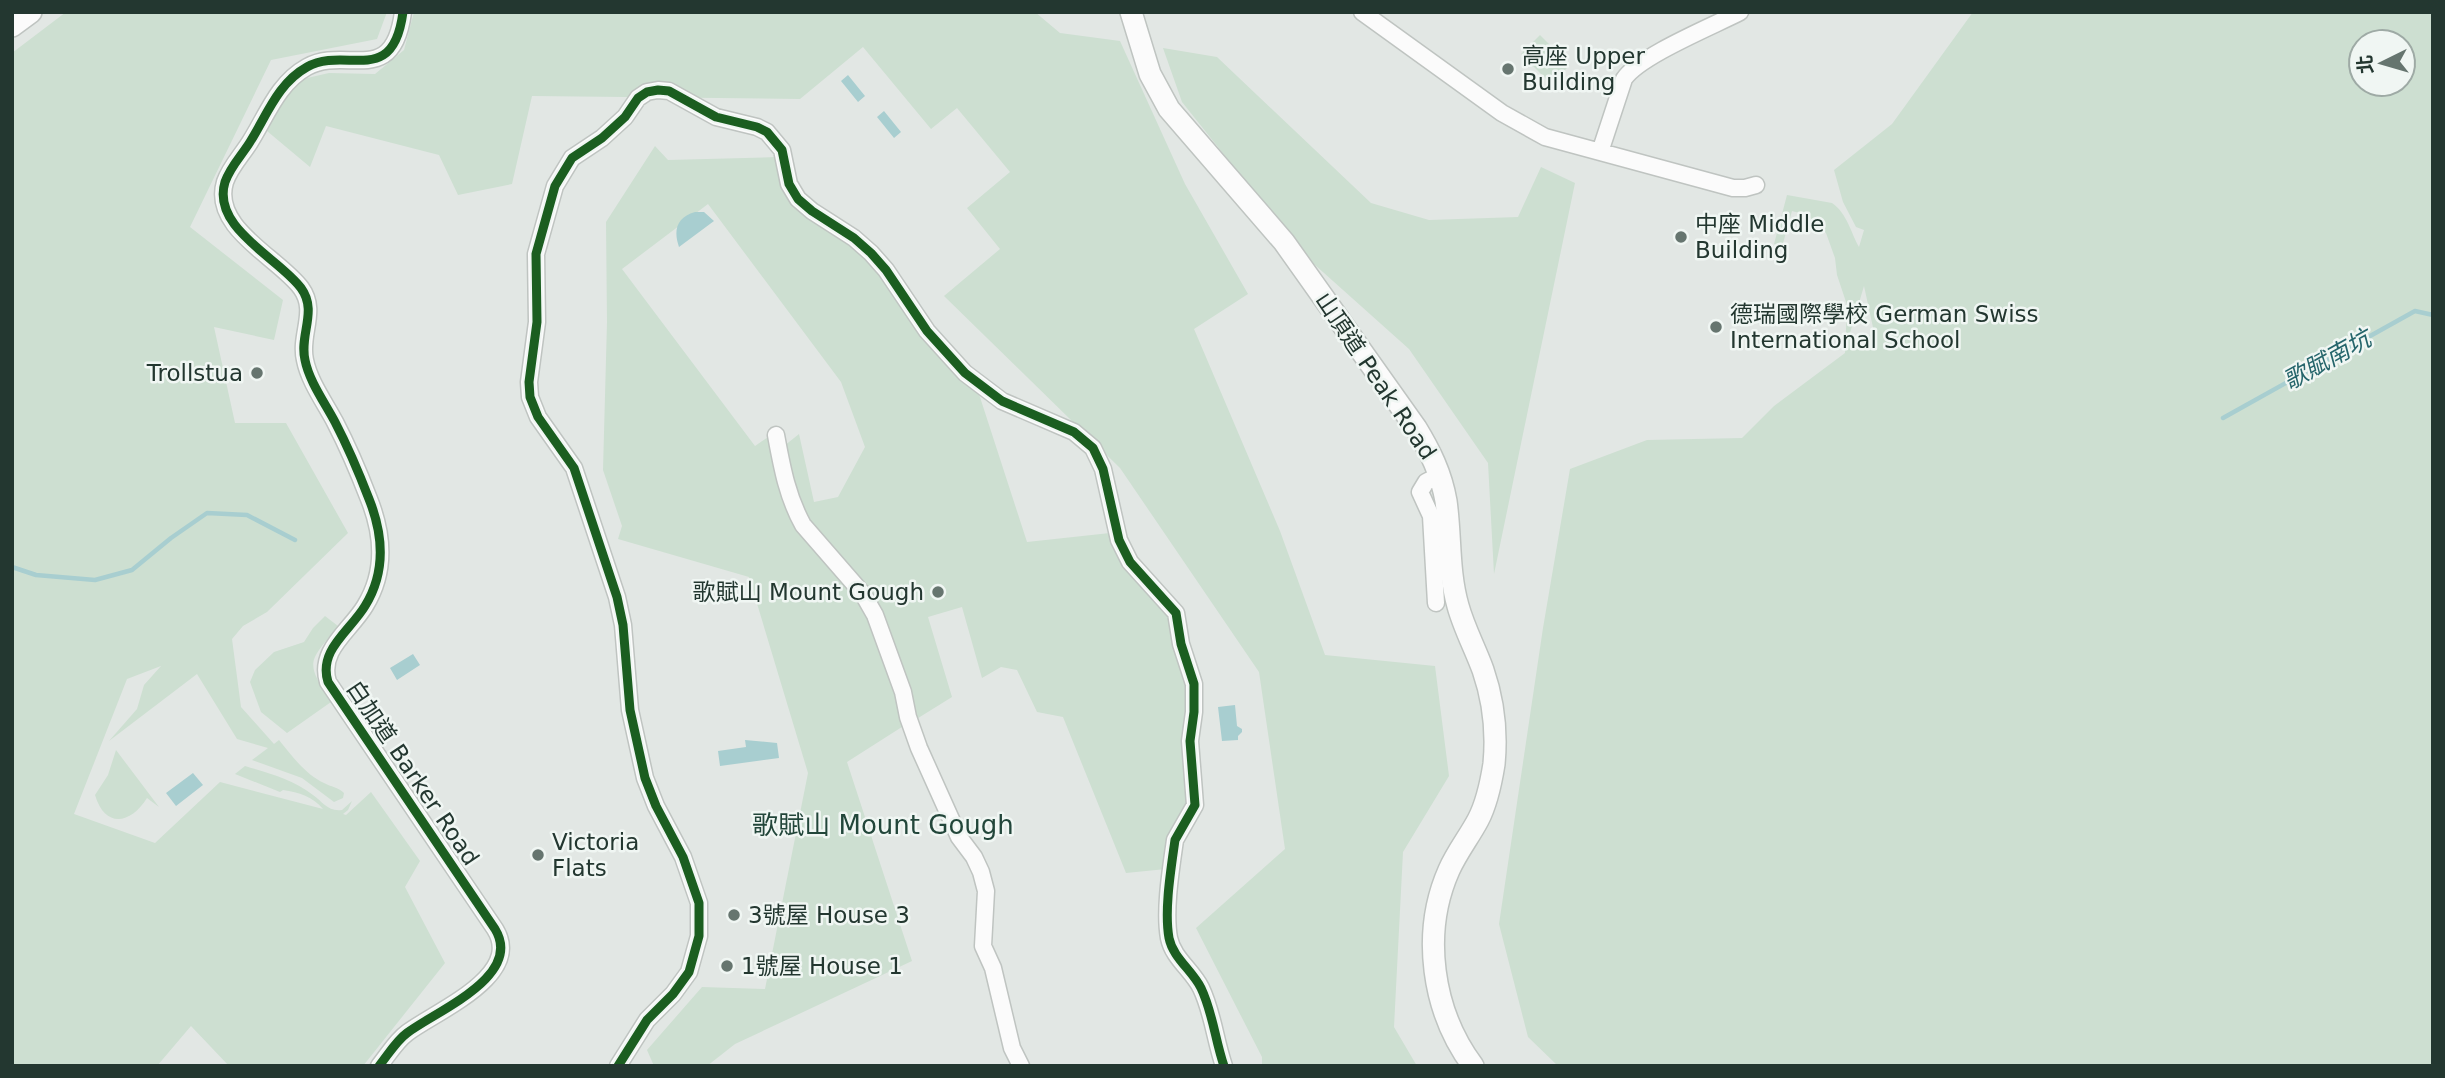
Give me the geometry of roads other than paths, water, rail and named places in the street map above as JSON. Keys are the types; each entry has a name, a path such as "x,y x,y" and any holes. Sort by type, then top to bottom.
{"main road":[{"path":"12,26 31,12"},
{"name":"山頂道 Peak Road","path":"1131,12 1150,74 1169,108 1284,242 1405,411 1432,454 1440,475 1446,504 1450,570 1458,608 1487,684 1494,734 1493,767 1487,797 1478,820 1444,881 1434,937 1435,970 1442,1006 1457,1041 1473,1066"}],"street":[{"name":"白加道 Barker Road","path":"379,1066 404,1034 484,981 499,959 502,944 495,929 328,682 325,672 327,659 365,607 376,584 380,559 378,525 345,443 307,367 304,351 310,312 307,298 295,281 239,230 227,211 223,191 233,167 278,94 293,76 307,66 323,61 359,61 380,55 390,48 397,38 403,12"},
{"path":"1362,12 1523,125 1559,141 1733,188 1756,185"},
{"path":"1600,152 1624,79 1630,70 1741,12"},
{"path":"618,1066 647,1020 673,994 689,972 699,936 700,912 695,886 645,778 630,710 621,613 572,462 538,417 530,390 530,368 537,322 536,254 559,177 572,158 595,144 621,121 638,98 653,90 669,91 716,117 763,129 782,150 789,184 798,199 871,253 886,270 927,331 965,373 1002,401 1067,428 1093,448 1102,469 1116,531 1126,555 1176,613 1181,644 1195,690 1195,712 1190,741 1196,802 1193,812 1175,840 1168,930 1174,951 1194,976 1204,995 1224,1066"},
{"path":"776,435 786,488 796,512 803,525 863,594 875,615 903,692 919,748 959,837 981,872 986,891 983,946 993,968 1012,1048 1021,1066"},
{"path":"1436,603 1431,516 1420,492 1426,482 1440,475"}],"water":[{"path":"848,75 865,96 858,102 841,81"},
{"path":"884,111 901,132 894,138 877,117"},
{"path":"695,212 704,212 714,221 679,247 676,235 678,225 684,217"},
{"path":"413,654 420,665 397,680 390,668"},
{"path":"1235,705 1237,726 1242,732 1238,740 1222,741 1218,707"},
{"path":"745,740 777,743 779,758 720,766 718,751 746,747"},
{"path":"193,773 203,785 176,806 166,793"}],"waterway":[{"name":"歌賦南坑","path":"2223,418 2415,311 2433,315"},
{"path":"12,567 36,575 95,580 132,570 207,513 247,515 295,540"}],"place":[{"name":"高座 Upper Building","path":"1508,69"},
{"name":"中座 Middle Building","path":"1681,237"},
{"name":"德瑞國際學校 German Swiss International School","path":"1716,327"},
{"name":"Trollstua","path":"257,373"},
{"name":"歌賦山 Mount Gough","path":"938,592"},
{"name":"Victoria Flats","path":"538,855"},
{"name":"3號屋 House 3","path":"734,915"},
{"name":"1號屋 House 1","path":"727,966"}],"district":[{"name":"歌賦山 Mount Gough","path":"883,825"}]}
